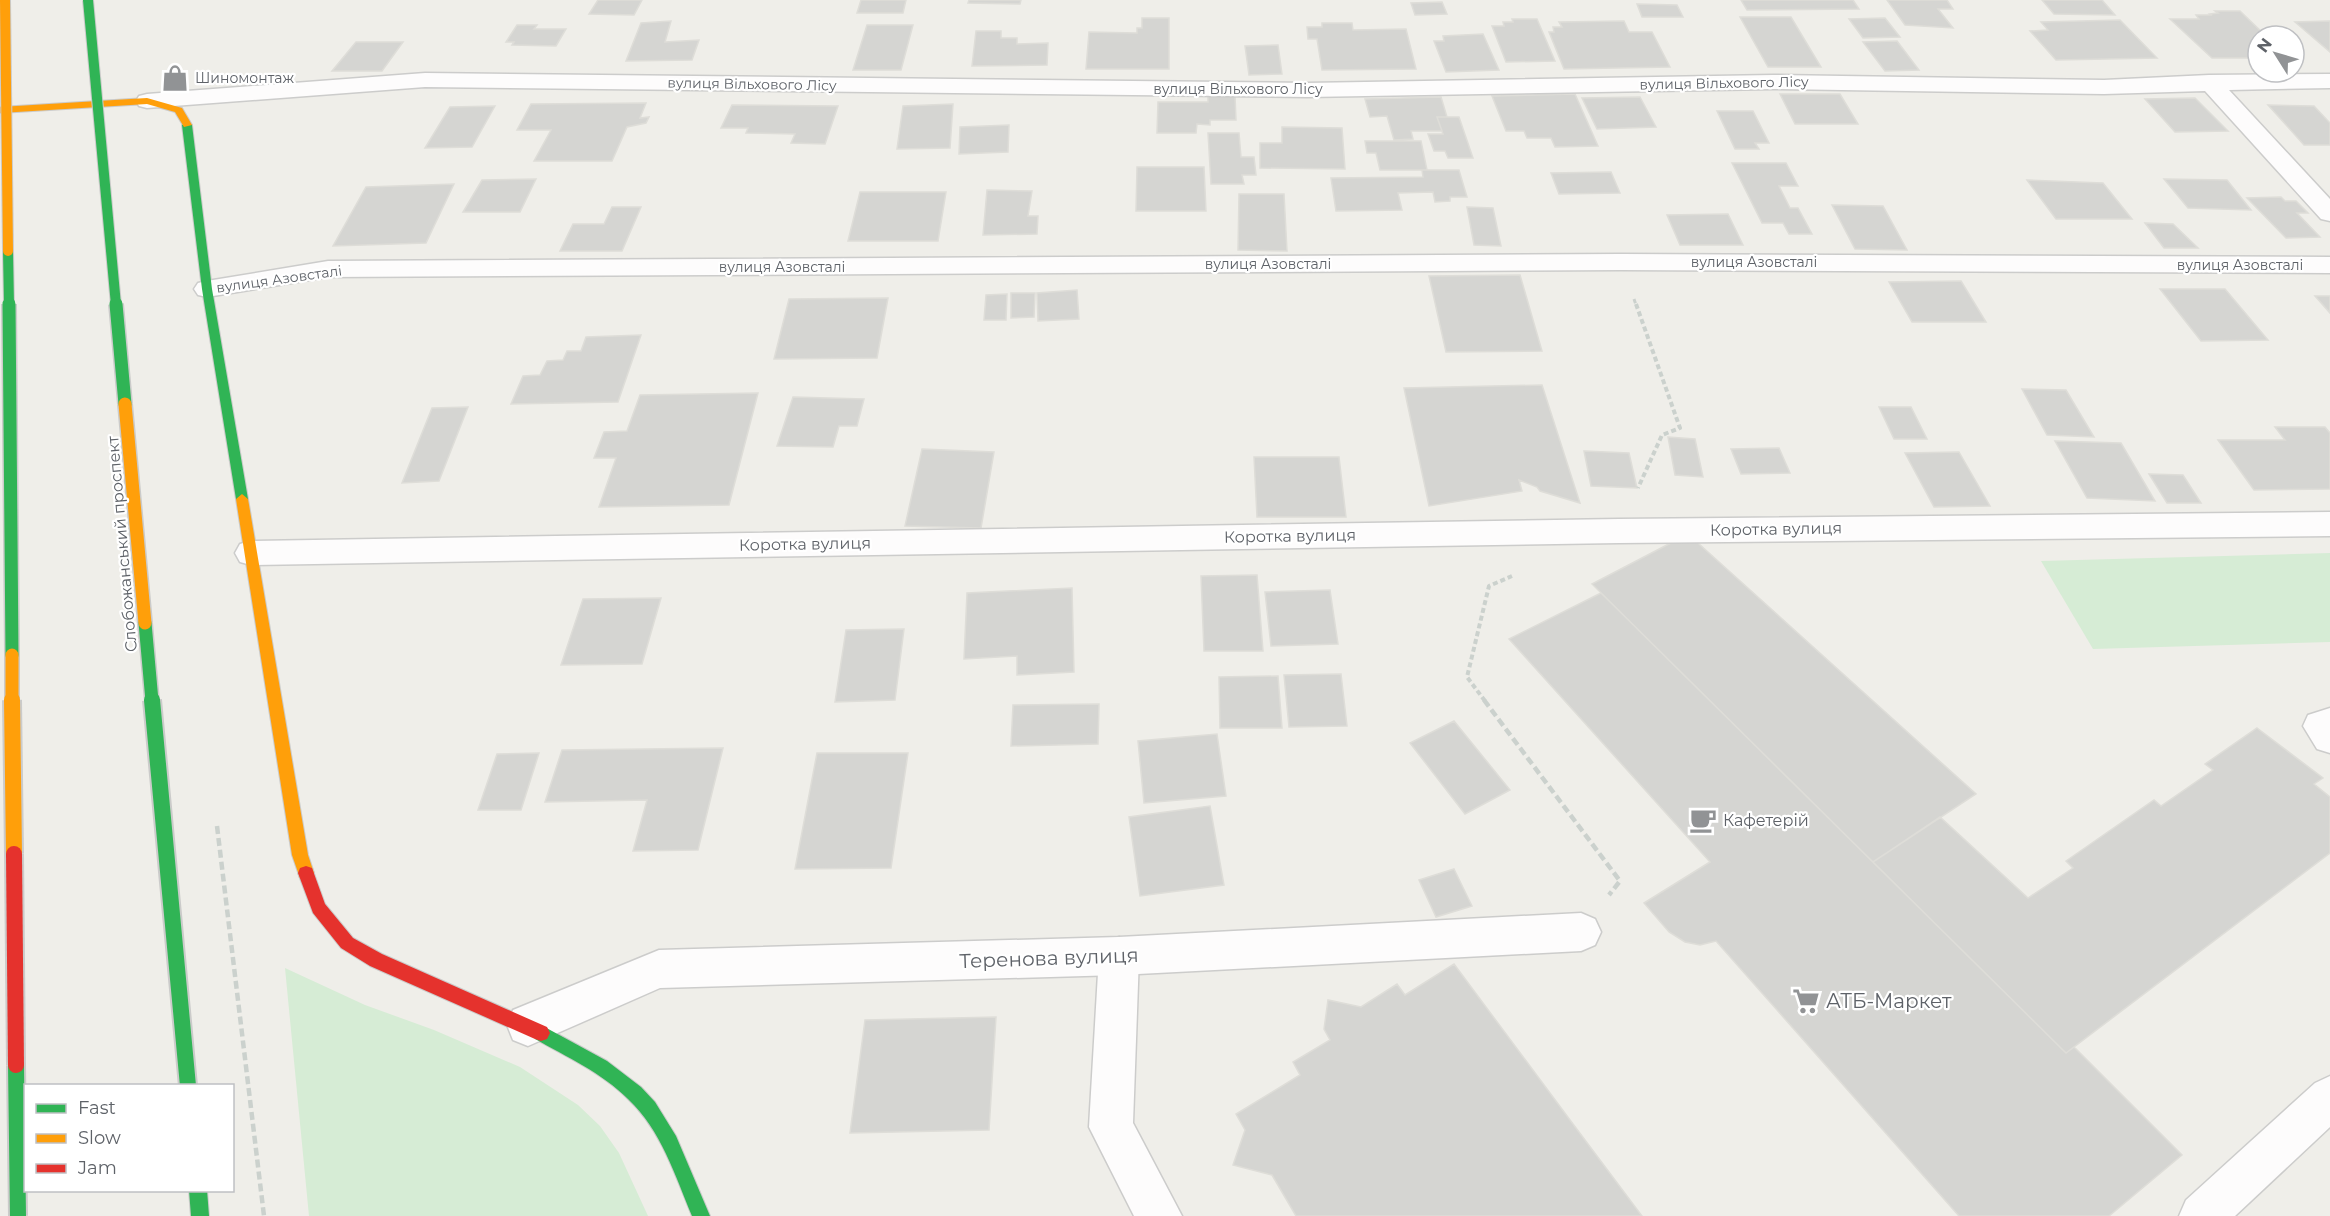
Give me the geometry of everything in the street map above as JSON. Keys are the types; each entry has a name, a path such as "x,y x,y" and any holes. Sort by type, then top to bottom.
{"main road":[{"path":"5,0 18,1216"},
{"name":"Слобожанський проспект","path":"88,0 188,1084"},
{"path":"0,110 147,101 179,110 187,123 207,289 300,855 320,908 347,943 376,960 528,1025 621,1080 651,1110 674,1147 701,1216"},
{"path":"198,1192 200,1216"}],"street":[{"name":"вулиця Вільхового Лісу","path":"147,101 425,80 1307,90 1773,82 2104,87 2209,82 2330,81"},
{"path":"2209,82 2330,214"},
{"name":"вулиця Азовсталі","path":"207,289 328,269 1621,262 2330,265"},
{"name":"Коротка вулиця","path":"251,553 1619,531 2330,524"},
{"path":"2330,723 2321,726 2330,738"},
{"name":"Теренова вулиця","path":"528,1025 659,969 1119,956 1581,932"},
{"path":"1119,956 1111,1127 1159,1216"},
{"path":"2202,1216 2330,1098"}],"path":[{"path":"1619,531 1662,435 1680,428 1621,262"},
{"path":"1522,572 1489,586 1467,677 1620,881 1581,932"}],"green space":[{"path":"2330,553 2330,642 2093,649 2041,561"},
{"path":"285,968 365,1005 434,1030 520,1067 578,1105 600,1126 619,1153 648,1216 309,1216"}],"building":[{"path":"598,0 642,0 634,15 589,14"},
{"path":"861,0 906,0 903,13 857,13"},
{"path":"969,0 1021,0 1020,4 968,3"},
{"path":"1741,0 1853,0 1859,9 1747,10"},
{"path":"1887,0 1947,0 1953,9 1938,9 1953,28 1905,25"},
{"path":"2042,0 2102,0 2115,15 2054,14"},
{"path":"1442,2 1447,14 1415,15 1411,3"},
{"path":"1637,4 1677,5 1683,17 1642,17"},
{"path":"2215,11 2240,11 2254,24 2246,24 2246,58 2212,58 2170,19 2199,19 2196,15 2218,13"},
{"path":"1740,17 1791,17 1821,67 1768,67"},
{"path":"1142,18 1169,18 1169,69 1086,69 1089,32 1137,33 1137,28 1142,28"},
{"path":"1885,18 1900,37 1863,38 1849,19"},
{"path":"1512,19 1537,19 1555,61 1506,62 1492,26 1504,26 1503,22 1513,22"},
{"path":"2120,20 2157,58 2056,60 2030,31 2048,30 2041,22"},
{"path":"671,21 665,42 699,40 692,60 626,61 641,23"},
{"path":"1624,21 1629,32 1652,32 1670,67 1564,69 1549,32 1554,32 1553,27 1562,27 1559,22"},
{"path":"2330,21 2330,52 2306,31 2306,24 2295,22"},
{"path":"1322,23 1352,23 1353,30 1406,29 1416,69 1322,70 1317,39 1308,39 1307,27 1322,27"},
{"path":"517,25 537,25 534,29 566,29 556,46 512,45 514,42 506,42"},
{"path":"867,25 913,25 901,70 853,70"},
{"path":"976,31 1001,31 1001,38 1017,38 1017,44 1048,43 1047,65 972,66"},
{"path":"1483,34 1499,70 1446,72 1434,41 1444,41 1443,36"},
{"path":"1897,41 1919,70 1885,71 1863,42"},
{"path":"356,42 403,42 382,71 332,71"},
{"path":"1278,45 1282,74 1249,75 1245,46"},
{"path":"1575,94 1598,146 1555,147 1551,138 1527,138 1524,131 1506,131 1492,96"},
{"path":"1780,94 1840,94 1858,124 1795,124"},
{"path":"1208,96 1235,96 1236,120 1210,120 1210,125 1197,124 1196,133 1157,133 1158,102 1208,102"},
{"path":"1441,97 1447,117 1437,117 1442,131 1411,131 1413,139 1394,140 1387,116 1370,117 1365,99"},
{"path":"1640,97 1656,127 1597,129 1582,98"},
{"path":"2195,98 2228,131 2175,132 2145,99"},
{"path":"646,103 640,118 649,117 646,123 627,127 612,161 534,161 551,130 517,130 531,104"},
{"path":"953,104 950,148 897,149 903,106"},
{"path":"732,105 838,106 825,144 791,143 795,134 746,133 748,128 721,128"},
{"path":"2268,105 2314,106 2330,123 2330,145 2304,145"},
{"path":"495,106 472,147 425,148 450,107"},
{"path":"1717,111 1753,111 1769,143 1755,143 1759,149 1735,149"},
{"path":"1437,117 1459,117 1473,158 1448,158 1445,151 1434,151 1428,134 1443,134"},
{"path":"1009,125 1008,152 959,154 960,127"},
{"path":"1282,127 1342,128 1345,169 1260,168 1260,143 1282,143"},
{"path":"1208,133 1239,133 1241,157 1254,157 1256,175 1242,175 1244,184 1211,184"},
{"path":"1365,141 1421,141 1427,170 1380,170 1376,153 1367,153"},
{"path":"1732,163 1786,163 1798,186 1779,186 1790,208 1798,208 1812,234 1789,234 1783,223 1762,223"},
{"path":"1137,167 1204,167 1206,211 1136,211"},
{"path":"1422,170 1459,170 1467,197 1450,197 1450,201 1435,202 1433,192 1398,193 1402,210 1336,211 1331,178 1423,177"},
{"path":"1611,172 1620,193 1559,194 1551,173"},
{"path":"536,179 520,212 463,212 482,180"},
{"path":"2164,179 2227,180 2251,210 2188,208"},
{"path":"2027,180 2103,183 2132,219 2056,219"},
{"path":"454,184 426,243 333,246 366,187"},
{"path":"987,190 1032,191 1028,216 1038,216 1037,234 983,235"},
{"path":"860,192 946,192 938,241 848,241"},
{"path":"1239,194 1284,194 1287,251 1238,250"},
{"path":"2281,197 2285,201 2296,201 2308,213 2297,213 2320,237 2286,238 2247,198"},
{"path":"1832,205 1883,206 1907,250 1855,249"},
{"path":"612,207 641,207 622,251 560,251 573,224 604,224"},
{"path":"1467,207 1493,208 1501,246 1474,245"},
{"path":"1728,214 1743,245 1680,245 1667,215"},
{"path":"2145,223 2173,224 2198,248 2164,248"},
{"path":"1520,275 1542,351 1446,352 1429,276"},
{"path":"1961,281 1986,322 1912,322 1889,282"},
{"path":"2160,289 2225,289 2268,340 2201,341"},
{"path":"1077,290 1079,319 1038,321 1037,293"},
{"path":"1011,293 1035,293 1034,317 1011,318"},
{"path":"1007,294 1006,320 984,320 986,295"},
{"path":"2315,296 2330,296 2330,313"},
{"path":"888,298 877,358 774,359 789,299"},
{"path":"641,335 618,402 511,404 523,376 540,375 547,361 563,360 567,351 581,351 586,337"},
{"path":"1542,385 1580,503 1540,491 1537,487 1519,480 1522,491 1429,506 1404,388"},
{"path":"2022,389 2066,390 2094,437 2047,435"},
{"path":"758,393 729,505 599,507 616,458 594,458 604,432 627,431 640,395"},
{"path":"793,397 864,399 857,426 839,426 833,447 777,446"},
{"path":"468,407 439,481 402,483 432,408"},
{"path":"1879,407 1911,407 1927,439 1894,439"},
{"path":"2275,427 2325,427 2330,433 2330,489 2254,490 2218,440 2285,440"},
{"path":"1668,437 1695,439 1703,477 1675,475"},
{"path":"2055,441 2121,443 2155,501 2087,498"},
{"path":"1779,448 1790,473 1741,474 1731,449"},
{"path":"922,449 994,452 981,528 905,526"},
{"path":"1584,451 1629,453 1637,488 1591,486"},
{"path":"1959,452 1990,506 1934,507 1905,453"},
{"path":"1254,457 1339,457 1346,517 1257,517"},
{"path":"2149,474 2183,475 2201,503 2167,503"},
{"path":"1688,534 1976,794 1873,862 1592,584"},
{"path":"1257,575 1263,651 1204,651 1201,576"},
{"path":"1072,588 1074,672 1017,675 1017,656 964,659 967,593"},
{"path":"1330,590 1338,644 1271,646 1265,592"},
{"path":"1601,593 2066,1053 2074,1047 2182,1155 2109,1216 1959,1216 1716,941 1700,945 1685,942 1669,932 1644,903 1710,862 1509,639"},
{"path":"661,598 642,664 561,665 583,599"},
{"path":"904,629 895,700 835,702 846,630"},
{"path":"1341,674 1347,726 1289,727 1284,675"},
{"path":"1278,676 1282,728 1220,728 1219,677"},
{"path":"1099,704 1098,744 1011,746 1013,705"},
{"path":"1454,721 1510,790 1465,814 1410,743"},
{"path":"2257,728 2323,778 2314,784 2330,797 2330,853 2066,1053 1873,862 1940,817 2028,898 2073,868 2066,861 2154,800 2161,806 2213,770 2205,764"},
{"path":"1217,734 1226,796 1144,803 1138,741"},
{"path":"723,748 698,850 633,851 647,800 545,802 562,750"},
{"path":"539,753 521,810 478,810 497,754"},
{"path":"817,753 908,753 891,868 795,869"},
{"path":"1210,806 1224,885 1140,896 1129,817"},
{"path":"1454,869 1472,906 1436,917 1419,880"},
{"path":"1454,964 1642,1216 1296,1216 1272,1175 1233,1165 1245,1130 1236,1114 1300,1075 1293,1062 1330,1040 1324,1029 1328,1000 1361,1007 1397,984 1405,995"},
{"path":"996,1017 989,1130 850,1133 865,1020"}],"traffic: fast":[{"path":"88,0 125,404"},
{"path":"187,125 207,289 242,499"},
{"path":"8,251 12,655"},
{"path":"145,623 188,1084"},
{"path":"541,1033 611,1073 635,1093 660,1124 670,1142 701,1216"},
{"path":"16,1065 18,1216"},
{"path":"198,1192 200,1216"}],"traffic: slow":[{"path":"5,0 8,251"},
{"path":"0,110 147,101 179,110 187,125"},
{"path":"125,404 145,623"},
{"path":"242,499 300,855 306,873"},
{"path":"12,655 14,854"}],"traffic: jam":[{"path":"14,854 16,1065"},
{"path":"306,873 319,908 347,943 376,960 541,1033"}],"place":[{"name":"Шиномонтаж","path":"175,78"},
{"name":"Кафетерій","path":"1703,820"},
{"name":"АТБ-Маркет","path":"1806,1001"}]}
